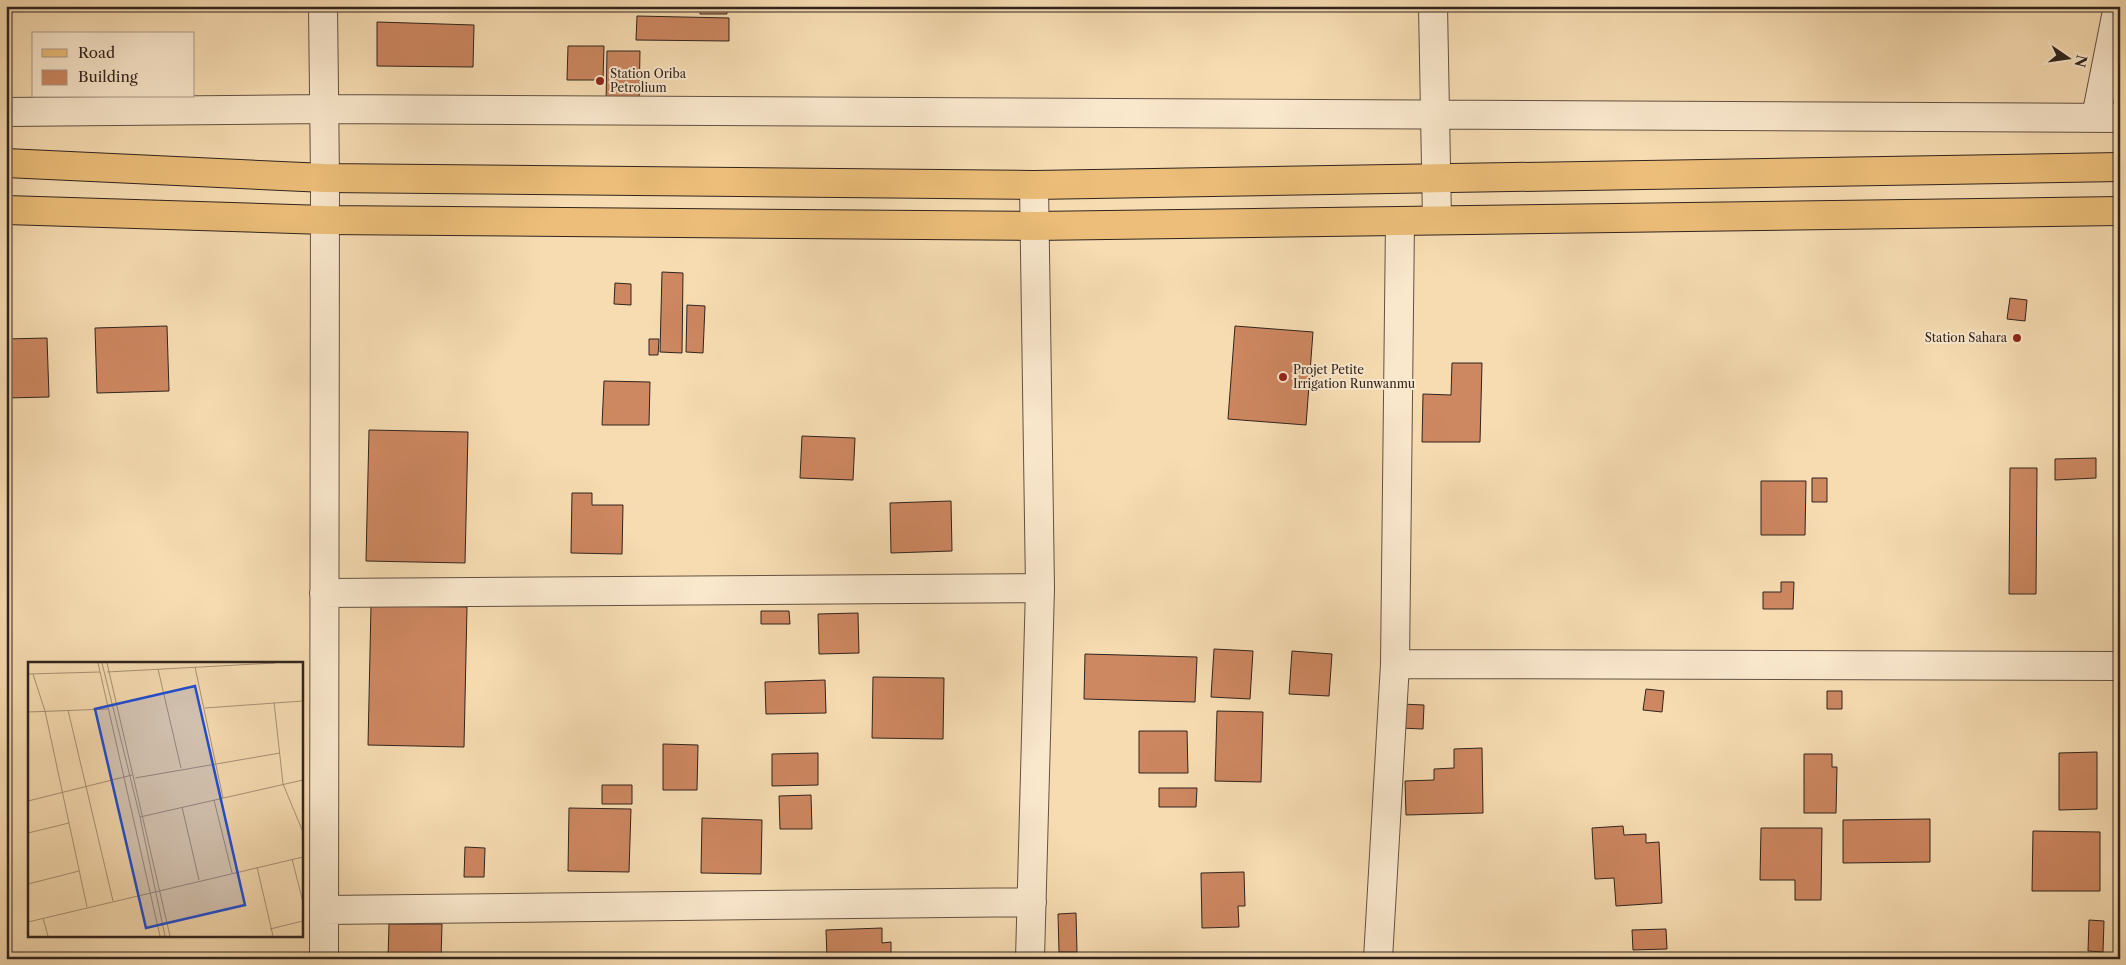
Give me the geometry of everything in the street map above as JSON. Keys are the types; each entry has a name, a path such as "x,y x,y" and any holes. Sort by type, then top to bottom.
{"main road":[{"path":"6,163 325,178 1034,185 2120,167"},
{"path":"1912,214 1913,170"},
{"path":"6,210 325,220 1034,226 2120,211"}],"street":[{"path":"323,6 325,178 324,959"},
{"path":"1433,6 1437,220"},
{"path":"6,112 324,109 2108,117 2118,6"},
{"path":"1030,959 1040,588 1034,185"},
{"path":"1378,959 1395,664 1400,220"},
{"path":"324,593 1040,588"},
{"path":"1395,664 2120,666"},
{"path":"324,910 1032,902"}],"building":[{"path":"700,6 727,6 727,14 700,14"},
{"path":"637,16 729,18 729,41 636,40"},
{"path":"377,22 474,25 473,67 377,66"},
{"path":"568,46 604,46 603,80 567,80"},
{"path":"607,51 640,51 639,104 606,104"},
{"path":"662,272 683,273 682,353 660,352"},
{"path":"615,283 631,284 631,305 614,304"},
{"path":"2010,298 2027,300 2025,321 2007,319"},
{"path":"687,305 705,306 703,353 686,352"},
{"path":"167,326 169,391 97,393 95,328"},
{"path":"1235,326 1313,332 1306,425 1228,419"},
{"path":"47,338 49,397 6,398 6,339"},
{"path":"649,339 659,339 658,355 649,355"},
{"path":"1452,363 1482,363 1480,442 1422,442 1423,394 1451,395"},
{"path":"604,381 650,382 649,425 602,425"},
{"path":"369,430 468,432 465,563 366,561"},
{"path":"802,436 855,438 853,480 800,478"},
{"path":"2096,458 2096,478 2055,480 2055,459"},
{"path":"2010,468 2037,468 2036,594 2009,594"},
{"path":"1812,478 1827,478 1827,502 1812,502"},
{"path":"1761,481 1806,481 1805,535 1761,535"},
{"path":"572,493 592,493 592,505 623,505 622,554 571,553"},
{"path":"951,501 952,551 891,553 890,503"},
{"path":"1781,582 1794,582 1793,609 1763,609 1763,592 1781,592"},
{"path":"371,606 467,607 464,747 368,745"},
{"path":"761,611 789,611 790,624 761,624"},
{"path":"858,613 859,653 819,654 818,614"},
{"path":"1214,649 1253,651 1250,699 1211,697"},
{"path":"1292,651 1332,654 1329,696 1289,694"},
{"path":"1085,654 1197,657 1195,702 1084,699"},
{"path":"873,677 944,678 943,739 872,738"},
{"path":"825,680 826,713 766,714 765,682"},
{"path":"1646,689 1664,691 1662,712 1643,710"},
{"path":"1827,691 1842,691 1842,709 1827,709"},
{"path":"1401,704 1424,705 1423,729 1400,728"},
{"path":"1217,711 1263,712 1261,782 1215,781"},
{"path":"1139,731 1187,731 1188,773 1139,773"},
{"path":"663,744 698,745 697,790 663,790"},
{"path":"1482,748 1483,813 1406,815 1405,781 1434,780 1434,769 1454,768 1454,749"},
{"path":"2097,752 2097,809 2059,810 2059,753"},
{"path":"818,753 818,785 772,786 772,754"},
{"path":"1804,754 1832,754 1832,767 1837,767 1836,813 1804,813"},
{"path":"602,785 632,785 632,804 602,804"},
{"path":"1159,788 1197,788 1196,807 1159,807"},
{"path":"811,795 812,829 780,829 779,796"},
{"path":"569,808 631,809 629,872 568,871"},
{"path":"702,818 762,820 761,874 701,873"},
{"path":"1930,819 1930,862 1843,863 1843,820"},
{"path":"1623,826 1624,835 1646,834 1646,843 1659,842 1662,903 1616,906 1614,878 1595,879 1592,828"},
{"path":"1761,828 1822,828 1821,900 1795,900 1795,880 1760,880"},
{"path":"2033,831 2100,832 2100,891 2032,891"},
{"path":"465,847 485,848 484,877 464,877"},
{"path":"2117,856 2120,856 2120,935 2119,935"},
{"path":"1244,872 1245,906 1238,906 1239,927 1202,928 1201,873"},
{"path":"1076,913 1077,952 1059,952 1058,914"},
{"path":"2089,920 2104,921 2103,952 2088,951"},
{"path":"389,924 442,924 441,959 388,959"},
{"path":"882,928 882,943 891,942 891,959 827,959 826,930"},
{"path":"1666,929 1667,949 1633,950 1632,930"}],"place":[{"name":"Station Oriba Petrolium","path":"600,81"},
{"name":"Station Sahara","path":"2017,338"},
{"name":"Projet Petite Irrigation Runwanmu","path":"1283,377"}]}
